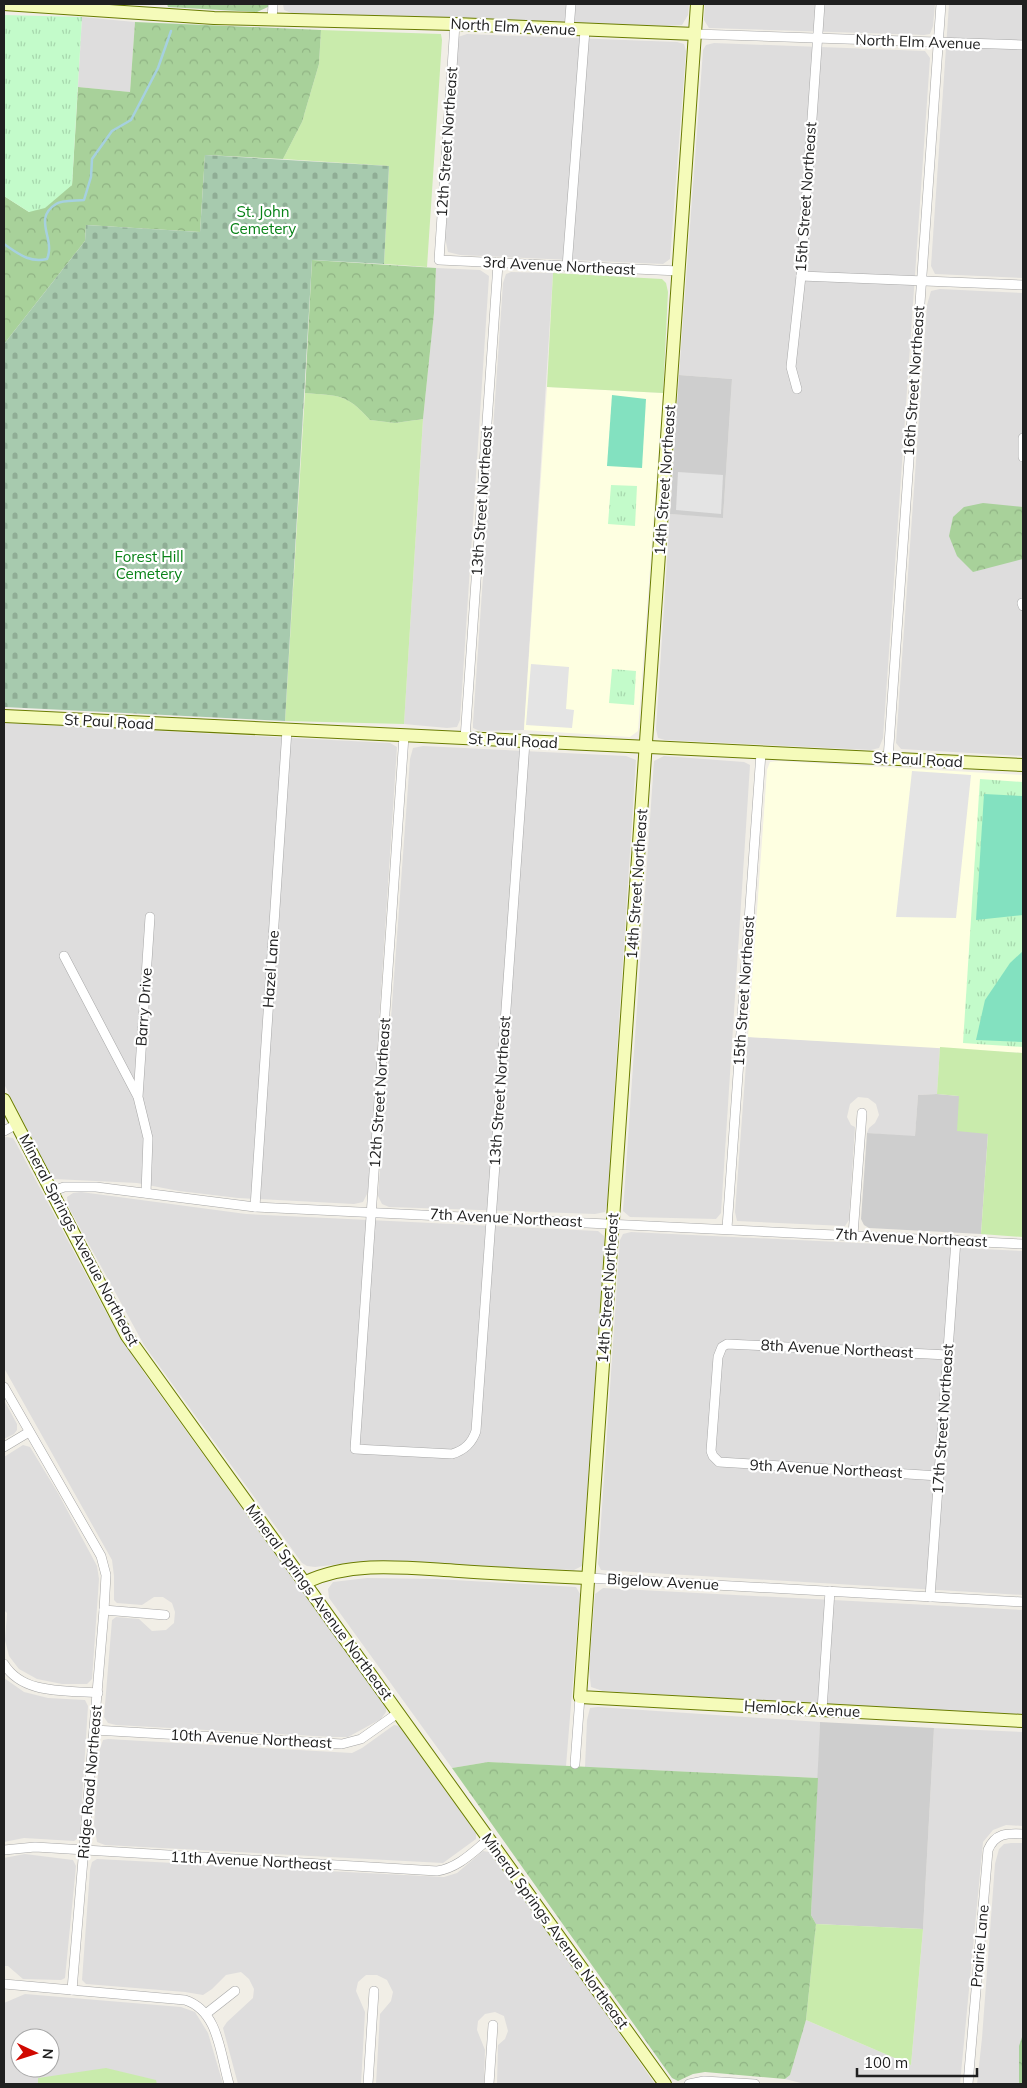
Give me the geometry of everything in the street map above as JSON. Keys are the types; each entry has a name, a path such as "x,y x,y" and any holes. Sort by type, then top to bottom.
{"street":[{"name":"North Elm Avenue","path":"4,4 272,20 455,24 569,30 1023,46"},
{"path":"272,20 273,4"},
{"path":"569,30 571,4"},
{"name":"14th Street Northeast","path":"575,1764 697,4"},
{"name":"15th Street Northeast","path":"797,389 791,367 801,276 820,4"},
{"name":"16th Street Northeast","path":"888,759 941,4"},
{"name":"12th Street Northeast","path":"438,260 455,24"},
{"path":"567,266 585,30"},
{"name":"3rd Avenue Northeast","path":"438,260 679,271"},
{"name":"13th Street Northeast","path":"465,739 498,264"},
{"path":"801,276 1023,285"},
{"path":"1023,438 1023,457"},
{"name":"St Paul Road","path":"4,716 1023,765"},
{"name":"Hazel Lane","path":"255,1208 287,730"},
{"name":"12th Street Northeast","path":"404,736 356,1449 452,1454 464,1449 472,1440"},
{"name":"13th Street Northeast","path":"472,1440 476,1431 525,742"},
{"name":"15th Street Northeast","path":"727,1228 761,753"},
{"name":"Barry Drive","path":"138,1097 150,917"},
{"name":"Barry Drive","path":"64,956 138,1097 148,1138 146,1192"},
{"name":"Mineral Springs Avenue Northeast","path":"4,1100 127,1336 306,1582 665,2084"},
{"path":"853,1235 862,1113"},
{"path":"4,1132 17,1124"},
{"name":"7th Avenue Northeast","path":"51,1192 64,1187 72,1187 146,1192 255,1208 727,1228 1023,1244"},
{"name":"17th Street Northeast","path":"930,1597 956,1240"},
{"name":"8th Avenue Northeast","path":"715,1459 711,1451 718,1357 722,1347 726,1344 948,1355"},
{"name":"Ridge Road Northeast","path":"4,1387 101,1556 106,1575 98,1693 72,1990"},
{"path":"4,1447 30,1432"},
{"name":"9th Avenue Northeast","path":"715,1459 724,1464 939,1476"},
{"name":"Bigelow Avenue","path":"306,1582 321,1575 342,1570 381,1568 1023,1602"},
{"path":"822,1710 830,1591"},
{"path":"104,1610 165,1615"},
{"path":"4,1664 12,1674 28,1685 38,1688 98,1693"},
{"name":"Hemlock Avenue","path":"580,1696 1023,1721"},
{"name":"10th Avenue Northeast","path":"94,1730 342,1744 361,1739 398,1713"},
{"name":"Prairie Lane","path":"968,2084 988,1850 991,1844 1001,1835 1023,1834"},
{"name":"11th Avenue Northeast","path":"4,1850 35,1847 437,1871 448,1870 458,1864 489,1839"},
{"path":"4,1984 193,2002 207,2013 213,2027 229,2084"},
{"path":"207,2013 235,1991"},
{"path":"368,2084 374,1991"},
{"path":"489,2084 493,2025"},
{"path":"689,2084 704,2081 755,2084"}],"shaded area":[{"path":"283,4 689,4 688,15 682,25 667,26 294,14 284,10"},
{"path":"705,4 935,4 933,26 930,34 924,35 709,28 704,20"},
{"path":"949,4 1023,4 1023,278 935,274 931,266"},
{"path":"82,17 135,22 130,92 78,87"},
{"path":"467,34 677,42 684,44 686,51 670,259 663,264 460,255 448,252 445,238 458,37"},
{"path":"714,43 925,51 930,58 883,738 879,748 871,750 665,740 658,738 656,729 670,514 723,517 732,379 679,375 703,50 706,45"},
{"path":"436,268 480,270 489,276 460,720 457,727 447,728 404,724 423,419 434,313"},
{"path":"511,272 553,273 524,730 480,731 473,728 473,723 503,283 506,274"},
{"path":"940,289 1023,293 1023,756 901,749 896,743 927,305 931,291"},
{"path":"679,375 732,379 723,518 670,514"},
{"path":"547,387 663,393 638,731 630,737 524,730"},
{"path":"678,472 723,475 721,514 676,510"},
{"path":"531,664 569,667 566,709 574,710 572,728 526,725"},
{"path":"4,723 390,743 397,747 368,1192 363,1202 354,1204 238,1198 179,1191 137,1183 54,1179 4,1084"},
{"path":"423,746 626,756 636,760 607,1205 605,1212 595,1214 389,1207 382,1204 378,1196 410,759 413,748"},
{"path":"664,756 744,762 750,765 721,1213 716,1219 630,1217 623,1211 654,761"},
{"path":"770,762 1023,775 1023,1053 748,1037 767,770"},
{"path":"912,771 971,775 956,918 896,917"},
{"path":"748,1037 940,1047 937,1094 918,1095 915,1137 867,1133 879,1115 876,1104 868,1098 858,1097 850,1104 847,1117 851,1125 855,1127 849,1220 845,1226 737,1221 735,1212"},
{"path":"918,1095 959,1096 988,1133 981,1234 869,1228 864,1225 861,1219 867,1133 915,1136"},
{"path":"4,1138 13,1138 16,1143 107,1314 145,1374 386,1707 386,1712 381,1719 348,1737 332,1737 116,1725 108,1723 104,1717 112,1620 116,1617 139,1619 152,1631 166,1630 174,1623 175,1612 172,1603 163,1597 154,1597 142,1605 117,1603 114,1600 112,1560 4,1368"},
{"path":"81,1192 246,1214 598,1231 604,1236 604,1246 582,1566 574,1570 366,1561 315,1567 302,1563 144,1345 68,1206 67,1197 73,1193"},
{"path":"631,1232 1023,1251 1023,1595 601,1570 598,1564 620,1240 623,1234"},
{"path":"4,1400 17,1424 17,1430 14,1434 4,1439"},
{"path":"23,1445 30,1447 58,1493 97,1566 99,1579 92,1679 87,1684 62,1684 37,1679 19,1669 9,1656 5,1640 7,1613 4,1610 4,1457"},
{"path":"367,1578 437,1579 576,1587 580,1594 566,1766 488,1762 452,1768 329,1598 328,1589 333,1582"},
{"path":"603,1588 1023,1610 1023,1715 603,1691 591,1687 589,1669 595,1594"},
{"path":"4,1678 24,1692 48,1698 85,1700 88,1706 80,1833 74,1841 24,1838 4,1842"},
{"path":"590,1708 820,1722 818,1778 585,1767 587,1720"},
{"path":"820,1722 934,1728 923,1929 816,1924 811,1915"},
{"path":"394,1725 399,1726 476,1833 476,1839 443,1863 105,1845 97,1842 94,1824 100,1749 103,1740 352,1753"},
{"path":"934,1728 1023,1732 1023,1826 1006,1825 993,1830 983,1842 960,2084 805,2084 785,2079 790,2075 806,2020 911,2065 923,1929"},
{"path":"1023,1843 1023,2084 977,2084 995,1864 999,1849 1004,1844"},
{"path":"483,1851 495,1856 655,2084 497,2084 498,2045 505,2039 508,2031 504,2016 495,2012 485,2014 478,2021 477,2030 485,2050 484,2084 376,2084 380,2014 391,2001 393,1992 387,1980 377,1975 366,1975 358,1982 356,1991 365,2012 361,2084 238,2084 223,2028 253,1998 254,1989 249,1979 241,1972 226,1975 203,1995 86,1984 82,1980 90,1870 92,1862 97,1859 444,1877 457,1873"},
{"path":"25,1854 73,1860 76,1866 65,1978 61,1980 23,1979 8,1966 4,1966 4,1858"},
{"path":"25,1994 181,2007 195,2012 208,2033 223,2084 157,2084 155,2080 38,2078 38,2084 4,2084 4,2003"}],"green space":[{"path":"167,4 268,4 268,7 257,12 168,7"},
{"path":"4,15 82,17 72,185 45,208 29,212 4,196"},
{"path":"135,22 321,30 319,64 302,122 283,159 205,155 200,232 86,225 85,241 4,344 4,196 29,212 72,185 78,87 130,92"},
{"path":"321,30 441,34 427,267 384,264 389,166 283,159 302,122 319,64"},
{"name":"Forest Hill Cemetery","path":"205,155 389,166 384,264 312,260 285,721 4,707 4,344 85,241 86,225 200,232"},
{"path":"312,260 436,268 434,313 423,419 395,423 370,420 348,400 334,396 305,393"},
{"path":"553,273 662,279 666,283 668,292 663,393 547,387"},
{"path":"305,393 334,396 348,400 370,420 395,423 423,419 404,724 285,721"},
{"path":"612,395 646,399 642,468 607,466"},
{"path":"611,485 637,486 635,526 608,524"},
{"path":"983,503 1023,507 1023,559 973,572 957,556 949,536 953,517 964,507"},
{"path":"612,669 636,671 634,705 609,703"},
{"path":"980,779 1023,782 1023,1047 963,1043"},
{"path":"984,794 1023,796 1023,915 976,920"},
{"path":"1023,951 1023,1042 976,1040 985,1000 1010,963"},
{"path":"940,1047 1023,1053 1023,1237 981,1234 988,1134 957,1131 959,1096 937,1094"},
{"path":"488,1762 818,1778 811,1915 816,1924 806,2020 790,2075 785,2079 705,2072 693,2074 678,2081 672,2078 452,1768"},
{"path":"816,1924 923,1929 911,2065 806,2020"},
{"path":"1023,2034 1023,2084 1019,2084 1019,2046"},
{"path":"106,2068 156,2080 157,2084 38,2084 38,2078 60,2078 60,2075"}],"waterway":[{"path":"4,244 29,259 47,259 49,244 45,223 49,210 56,204 65,201 84,200 91,177 92,159 112,131 131,120 158,68 171,31"}],"park label":[{"name":"St. John Cemetery","path":"263,220"}]}
